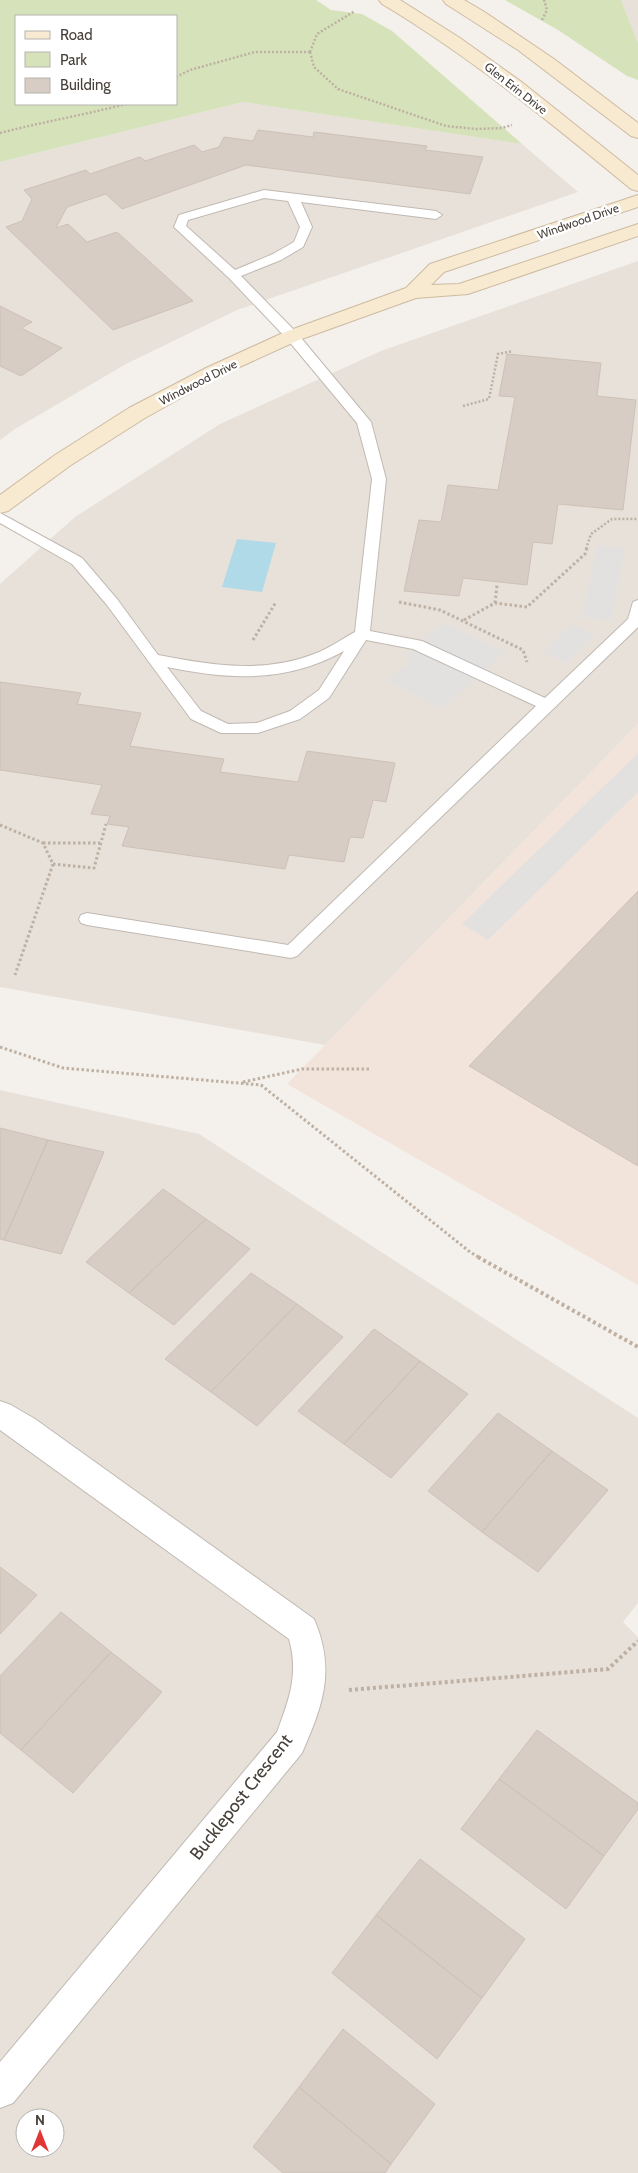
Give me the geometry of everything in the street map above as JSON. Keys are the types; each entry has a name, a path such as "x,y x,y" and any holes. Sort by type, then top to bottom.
{"street":[{"name":"Glen Erin Drive","path":"388,0 442,33 548,113 638,185"},
{"path":"452,0 480,16 548,61 638,132"},
{"name":"Windwood Drive","path":"413,292 437,268 638,201"},
{"name":"Windwood Drive","path":"0,506 62,460 137,414 213,372 292,336 413,292 460,290 638,230"},
{"name":"Bucklepost Crescent","path":"0,1414 24,1429 302,1630 309,1653 308,1693 290,1742 0,2090"}],"lane":[{"path":"0,517 77,561 112,602 152,659 196,715 226,730 258,728 295,715 324,694 362,634 379,479 364,422 292,336 233,275 180,227 183,218 264,194 436,215"},
{"path":"233,275 277,258 299,244 306,227 293,198"},
{"path":"87,919 291,952 635,621 638,605"},
{"path":"152,659 208,670 262,672 319,658 362,634 417,645 547,704"}],"path":[{"path":"355,11 317,34 310,52 314,67 338,90 446,126 476,129 502,128 548,113"},
{"path":"178,76 190,70 255,52 310,52"},
{"path":"0,133 26,126 82,116 122,105"},
{"path":"463,406 489,399 498,354 514,352"},
{"path":"464,620 495,604 527,607 586,554 591,534 612,519 638,518"},
{"path":"495,604 497,585"},
{"path":"234,671 276,602"},
{"path":"53,864 94,868 106,824"},
{"path":"0,825 43,843 100,843"},
{"path":"15,975 53,864 43,843"},
{"path":"0,1047 63,1068 261,1085 470,1252 638,1347"},
{"path":"239,1083 302,1069 368,1069"},
{"path":"308,1693 608,1669 638,1641"}],"shaded area":[{"path":"621,0 638,0 638,43"},
{"path":"243,102 522,144 578,192 237,310 126,364 15,429 0,440 0,162"},
{"path":"638,261 638,724 325,1045 0,987 0,584 75,517 220,424 381,351"},
{"path":"597,545 625,549 611,621 582,617"},
{"path":"443,622 504,652 442,709 388,681 412,660 405,656"},
{"path":"572,624 595,635 567,663 543,652"},
{"path":"638,724 638,1285 287,1084"},
{"path":"638,753 638,792 488,940 462,924"},
{"path":"0,1090 199,1134 638,1418 638,1603 623,1622 638,1637 638,2173 0,2173"}],"green space":[{"path":"0,0 316,0 331,10 362,14 392,31 522,144 243,102 0,162"},
{"path":"505,0 621,0 638,43 638,80 627,76 558,30"}],"water":[{"path":"237,539 276,543 262,592 222,587"}],"building":[{"path":"258,130 313,137 314,132 427,146 425,150 483,157 470,194 246,165 122,209 106,194 67,207 56,228 68,224 87,242 117,232 193,301 113,330 6,227 22,221 32,199 24,190 86,170 90,174 140,157 145,161 194,145 202,152 219,147 224,137 253,141"},
{"path":"0,306 32,322 21,328 62,348 21,376 0,366"},
{"path":"507,354 601,363 597,396 636,400 623,510 558,504 552,544 533,542 527,585 463,578 459,596 404,591 419,520 441,522 448,485 498,490 515,397 499,396"},
{"path":"0,682 81,693 77,704 141,713 130,746 224,759 220,772 298,782 307,751 395,763 386,802 373,800 363,838 350,837 344,862 289,855 285,869 122,846 129,827 107,824 110,816 91,814 102,785 0,770"},
{"path":"638,891 638,1166 469,1066"},
{"path":"0,1128 48,1140 4,1240 0,1239"},
{"path":"48,1140 104,1152 61,1254 4,1240"},
{"path":"163,1189 206,1219 129,1293 86,1262"},
{"path":"206,1219 250,1249 174,1325 129,1293"},
{"path":"251,1273 297,1304 211,1392 165,1359"},
{"path":"297,1304 343,1337 257,1426 211,1392"},
{"path":"374,1329 420,1361 344,1444 298,1411"},
{"path":"420,1361 468,1394 391,1478 344,1444"},
{"path":"498,1413 552,1451 482,1532 428,1491"},
{"path":"552,1451 608,1490 538,1572 482,1532"},
{"path":"0,1567 37,1595 0,1634"},
{"path":"61,1612 111,1652 21,1750 0,1733 0,1676"},
{"path":"111,1652 162,1692 73,1793 21,1750"},
{"path":"537,1730 638,1803 638,1809 604,1856 499,1779"},
{"path":"499,1779 604,1856 566,1909 461,1829"},
{"path":"420,1859 525,1939 482,1998 376,1915"},
{"path":"376,1915 482,1998 437,2059 332,1973"},
{"path":"343,2029 435,2104 391,2164 299,2087"},
{"path":"299,2087 391,2164 385,2173 283,2173 253,2147"}]}
